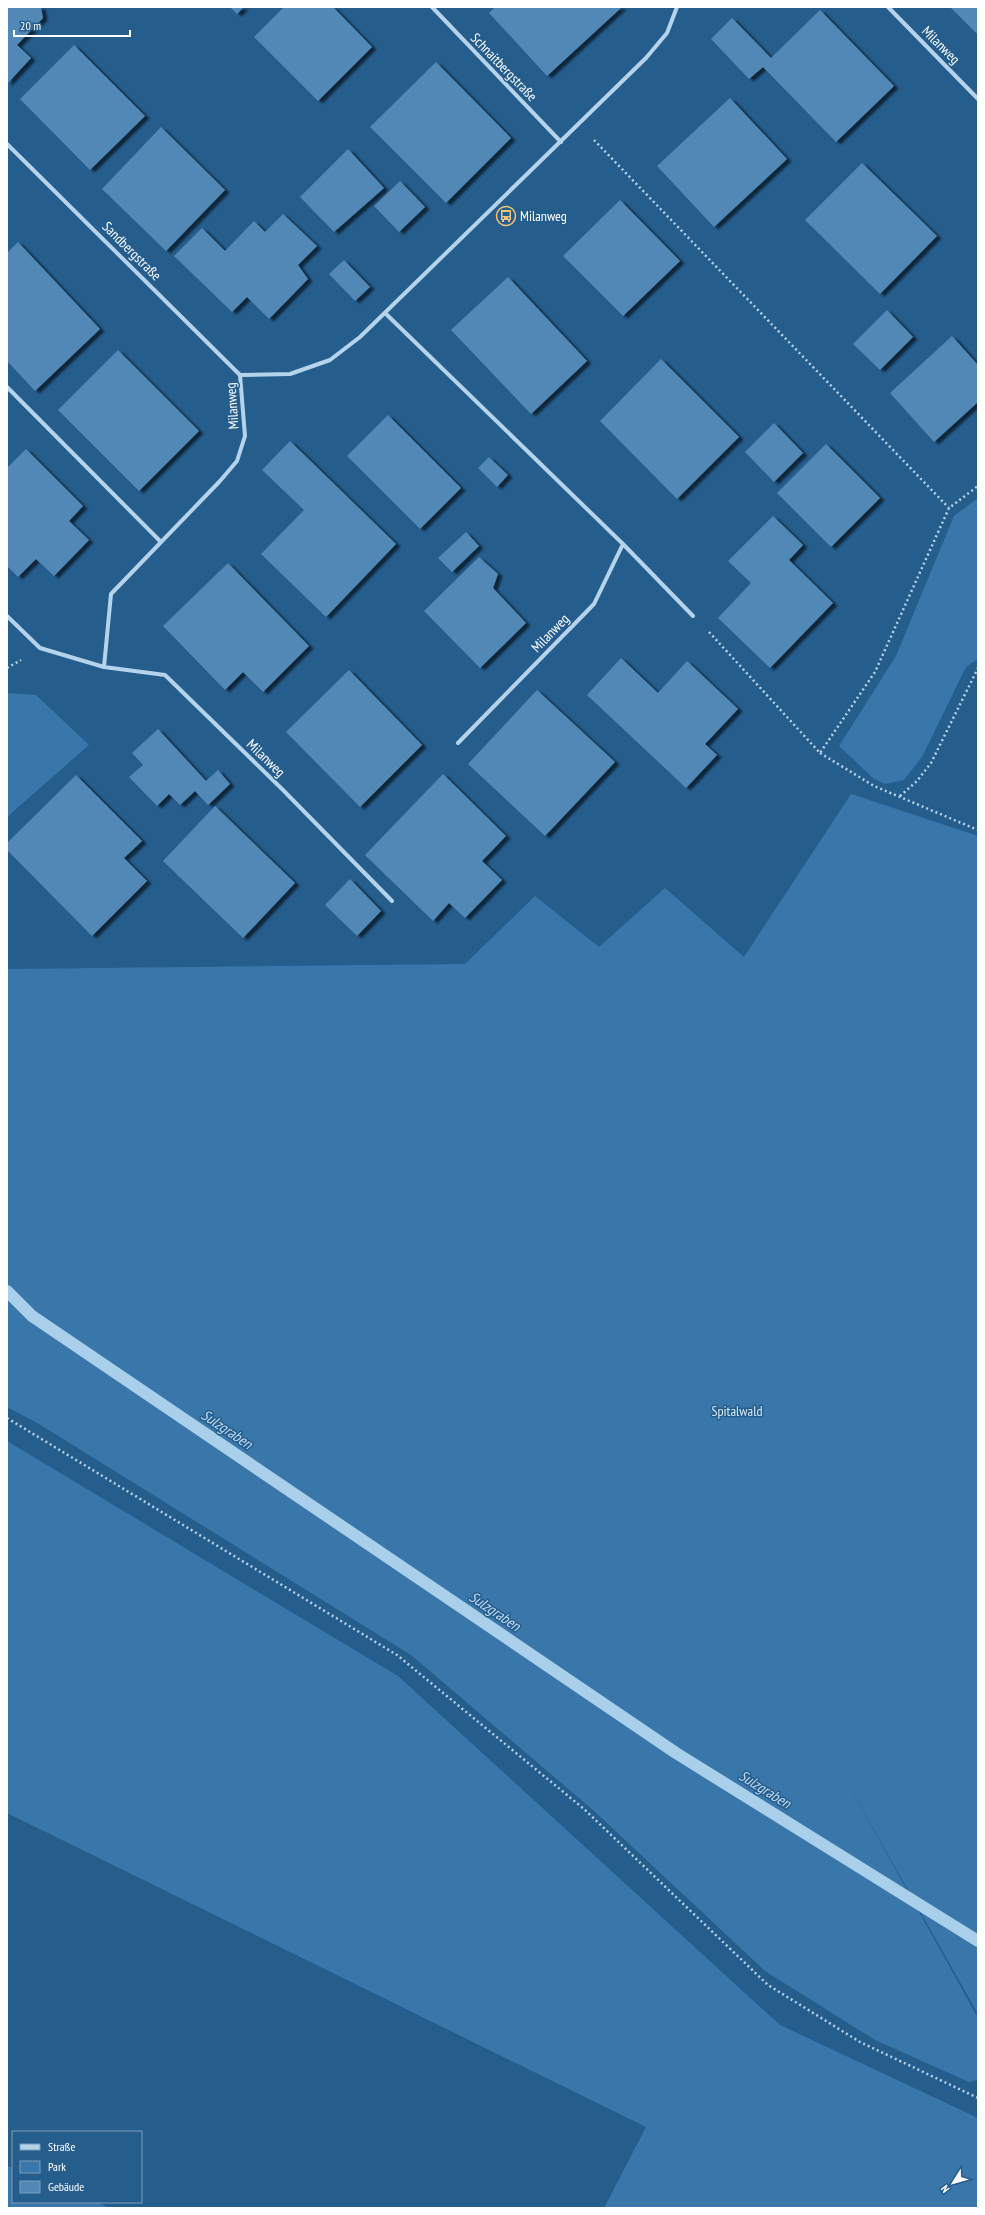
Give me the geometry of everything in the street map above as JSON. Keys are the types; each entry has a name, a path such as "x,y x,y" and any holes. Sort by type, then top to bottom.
{"street":[{"name":"Schnaitbergstraße","path":"432,7 561,142"},
{"name":"Milanweg","path":"104,667 111,594 237,461 245,436 240,375 290,374 330,360 360,337 646,58 667,33 677,7"},
{"name":"Milanweg","path":"888,7 978,99"},
{"name":"Sandbergstraße","path":"7,144 240,375"},
{"path":"385,313 623,544 693,616"},
{"path":"7,387 161,542"},
{"name":"Milanweg","path":"458,743 594,604 623,544"},
{"name":"Milanweg","path":"7,616 40,648 104,667 165,675 282,789 392,901"}],"path":[{"path":"579,124 950,508"},
{"path":"820,753 874,672 950,508 978,486"},
{"path":"693,616 820,753 874,786 978,830"},
{"path":"900,797 917,781 931,763 978,668"},
{"path":"7,1418 397,1655 584,1809 768,1985 860,2042 978,2098"}],"green space":[{"path":"978,498 978,659 966,667 922,757 904,780 885,784 873,778 839,746 896,656 954,516"},
{"path":"7,693 36,695 89,745 7,817"},
{"name":"Spitalwald","path":"851,794 978,836 978,2014 842,1773 978,2018 978,2080 969,2082 875,2040 765,1971 593,1810 411,1655 39,1424 7,1407 7,969 465,964 535,896 599,947 665,888 744,957"},
{"path":"7,1441 398,1676 780,2025 978,2118 978,2208 604,2208 646,2127 7,1813"},
{"path":"7,2166 12,2168 12,2203 98,2203 110,2208 7,2208"}],"building":[{"path":"7,7 41,7 43,18 17,45 31,58 7,84"},
{"path":"230,7 244,7 237,14"},
{"path":"284,7 333,7 372,47 318,101 254,37"},
{"path":"495,7 622,7 547,76 489,13"},
{"path":"950,7 978,7 978,35"},
{"path":"820,10 894,86 836,142 763,67 749,79 711,39 732,18 771,58"},
{"path":"74,45 145,116 90,170 20,99"},
{"path":"436,62 511,138 446,203 370,127"},
{"path":"730,98 787,159 714,227 657,166"},
{"path":"161,127 225,190 166,251 102,189"},
{"path":"348,149 384,188 334,232 300,197"},
{"path":"862,163 937,236 880,294 805,220"},
{"path":"400,181 425,207 399,232 374,206"},
{"path":"620,200 680,261 623,316 563,256"},
{"path":"283,214 317,246 298,265 308,279 269,319 247,297 232,312 174,256 202,228 225,251 254,221 265,232"},
{"path":"18,242 100,329 35,391 7,361 7,253"},
{"path":"344,260 370,287 355,301 329,274"},
{"path":"508,277 587,361 531,414 451,330"},
{"path":"887,310 913,337 880,370 853,344"},
{"path":"952,336 978,365 978,402 934,442 890,393"},
{"path":"118,350 199,431 139,491 58,410"},
{"path":"661,359 739,437 677,499 600,421"},
{"path":"388,415 461,488 420,529 347,456"},
{"path":"774,423 803,453 774,482 745,452"},
{"path":"290,441 396,544 326,617 261,554 304,510 262,470"},
{"path":"826,444 880,498 831,547 777,493"},
{"path":"26,449 83,506 69,521 89,540 54,576 36,559 18,577 7,566 7,468"},
{"path":"489,457 508,475 497,487 478,468"},
{"path":"773,516 803,545 789,560 833,603 770,668 718,618 751,583 728,561"},
{"path":"466,532 479,546 452,572 438,558"},
{"path":"479,557 498,574 493,588 526,623 480,668 424,611"},
{"path":"228,563 309,646 263,692 243,672 225,690 163,626"},
{"path":"621,658 658,693 687,661 738,709 705,744 717,755 686,788 587,695"},
{"path":"349,670 422,745 360,807 286,732"},
{"path":"537,690 615,762 545,836 468,764"},
{"path":"158,729 206,781 218,770 230,784 208,805 195,791 180,805 169,794 157,806 129,777 143,765 132,753"},
{"path":"443,774 506,836 482,861 502,880 465,918 449,903 433,921 365,855"},
{"path":"76,775 142,841 124,858 147,881 92,936 7,850 7,843"},
{"path":"215,806 295,883 243,938 163,861"},
{"path":"350,879 381,911 357,936 325,905"}],"waterway":[{"name":"Sulzgraben","path":"7,1291 32,1316 676,1753 978,1941"}],"place":[{"name":"Milanweg","path":"506,216"}]}
